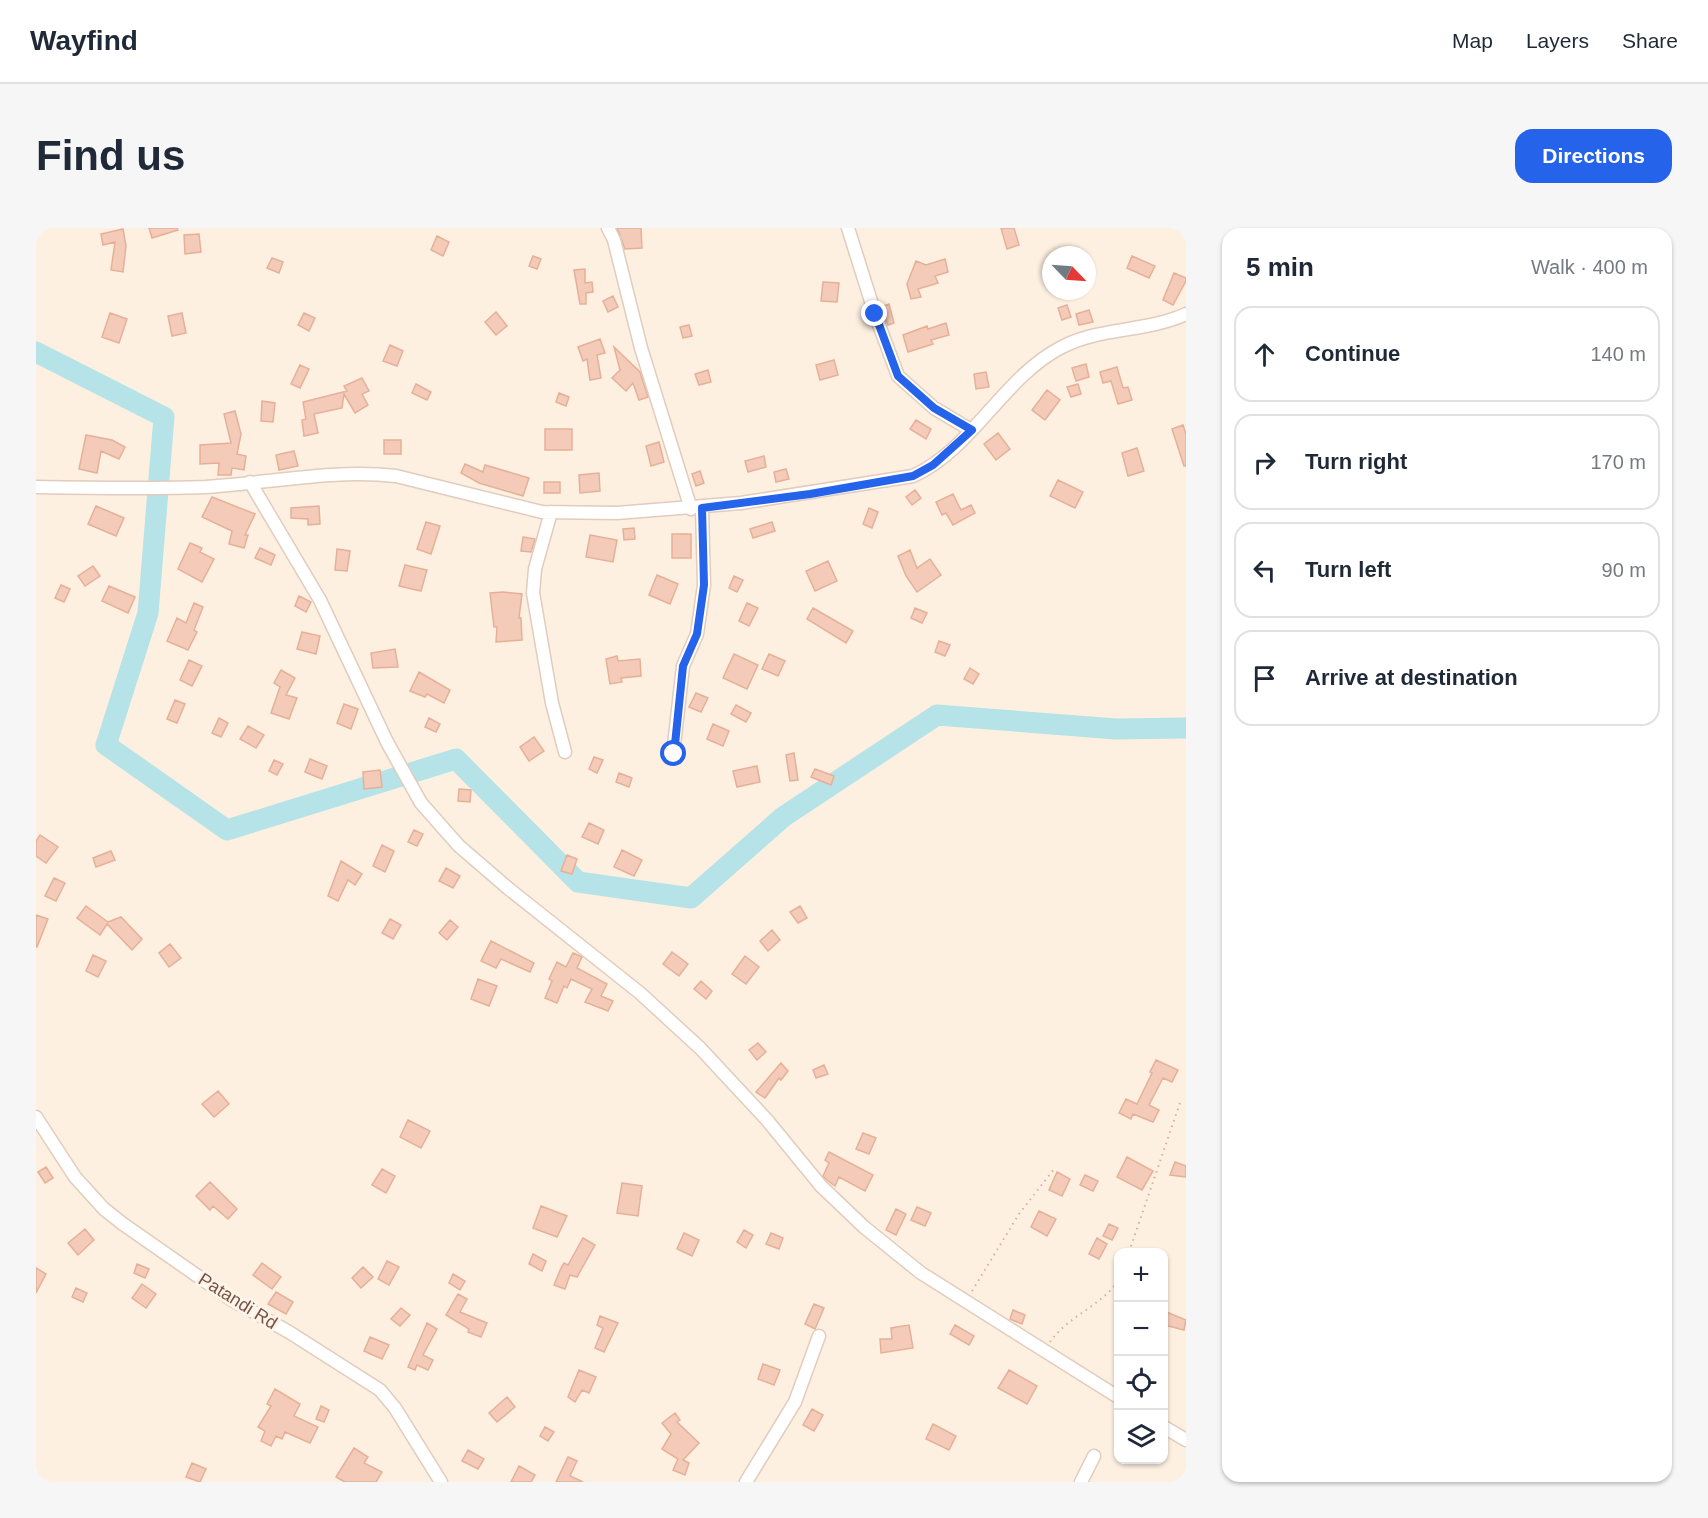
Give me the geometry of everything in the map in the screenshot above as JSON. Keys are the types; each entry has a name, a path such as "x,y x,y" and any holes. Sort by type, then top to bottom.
{"street":[{"path":"608,228 614,240 641,348 697,508 704,585 697,634 683,666 674,754"},
{"path":"848,228 875,314 898,376 934,408 972,430"},
{"path":"36,487 148,488 372,474 396,476 551,512 617,513 697,508 810,494 913,476 933,465 972,430 1033,368 1062,347 1093,336 1146,327 1186,314"},
{"path":"250,482 320,600 363,694 421,803 459,846 508,890 640,993 700,1048 766,1120 821,1186 864,1227 921,1273 1114,1393"},
{"path":"551,512 535,569 533,593 552,703 565,752"},
{"name":"Patandi Rd","path":"36,1117 75,1177 116,1219 232,1300 289,1332 380,1390 395,1408 441,1482"},
{"path":"746,1482 795,1402 819,1336"},
{"path":"1168,1429 1186,1440"},
{"path":"1081,1482 1094,1456"}],"path":[{"path":"1130,1248 1180,1103"},
{"path":"965,1300 985,1274 1024,1208 1054,1169"},
{"path":"1046,1349 1068,1321 1114,1287"}],"building":[{"path":"149,228 177,228 178,230 152,238"},
{"path":"617,228 641,228 642,248 625,249"},
{"path":"1001,228 1014,228 1019,245 1007,249"},
{"path":"123,229 126,246 123,272 111,270 115,242 103,245 101,234"},
{"path":"199,234 201,252 185,254 184,235"},
{"path":"437,236 449,242 443,256 431,250"},
{"path":"533,256 541,259 537,269 529,266"},
{"path":"1132,256 1155,266 1149,278 1127,268"},
{"path":"272,258 283,262 279,273 267,268"},
{"path":"945,259 948,272 935,276 938,283 918,289 921,297 911,299 907,284 916,261 926,265"},
{"path":"585,269 585,283 592,282 593,292 586,293 586,304 580,304 574,270"},
{"path":"1174,273 1186,278 1186,281 1173,305 1163,300"},
{"path":"823,282 839,283 837,302 821,301"},
{"path":"613,296 618,307 608,312 603,301"},
{"path":"889,304 894,323 888,325 881,307"},
{"path":"1067,305 1071,317 1062,320 1058,308"},
{"path":"1089,310 1093,322 1079,325 1076,314"},
{"path":"496,312 507,326 496,335 485,322"},
{"path":"110,313 127,319 119,343 102,337"},
{"path":"182,313 186,333 172,336 168,316"},
{"path":"304,313 315,318 309,331 298,325"},
{"path":"946,323 949,335 931,340 933,344 908,352 903,335 927,326 928,329"},
{"path":"689,325 692,336 683,338 680,327"},
{"path":"600,339 605,353 597,355 601,378 590,380 587,359 583,361 578,347"},
{"path":"390,345 403,351 397,366 383,361"},
{"path":"614,347 640,372 648,397 639,400 633,383 626,391 612,378 620,370"},
{"path":"834,360 838,375 820,380 816,365"},
{"path":"1086,364 1089,377 1076,381 1072,368"},
{"path":"300,365 309,369 300,388 291,384"},
{"path":"1117,367 1123,388 1128,387 1132,400 1118,404 1111,381 1103,383 1100,372"},
{"path":"708,370 711,382 699,385 695,374"},
{"path":"986,372 989,387 976,389 974,374"},
{"path":"362,378 369,391 362,394 368,405 355,413 344,394 342,408 314,414 318,433 304,436 302,420 306,419 303,402 347,391 344,386"},
{"path":"416,384 431,392 427,400 412,393"},
{"path":"1078,384 1081,394 1071,397 1067,387"},
{"path":"1047,390 1060,400 1045,420 1032,410"},
{"path":"559,393 569,397 566,406 556,402"},
{"path":"262,401 275,403 273,422 261,421"},
{"path":"235,411 241,434 237,454 246,456 244,470 232,468 231,475 218,475 219,463 200,464 200,445 231,443 224,414"},
{"path":"916,420 931,429 926,439 910,429"},
{"path":"1183,425 1186,434 1186,466 1184,466 1172,429"},
{"path":"545,429 572,429 572,450 545,450"},
{"path":"998,433 1010,449 996,460 984,444"},
{"path":"86,435 112,440 125,447 119,459 101,451 97,473 79,469"},
{"path":"384,440 401,440 401,454 384,454"},
{"path":"659,442 664,462 651,466 646,446"},
{"path":"1137,448 1144,471 1128,476 1122,453"},
{"path":"294,451 298,466 279,470 276,455"},
{"path":"764,456 766,467 748,472 745,461"},
{"path":"465,464 483,472 485,465 529,478 523,496 479,483 461,473"},
{"path":"786,469 789,479 776,482 774,472"},
{"path":"700,471 704,483 696,486 692,474"},
{"path":"599,473 600,491 580,493 579,475"},
{"path":"1058,480 1083,492 1075,508 1050,496"},
{"path":"544,482 560,482 560,493 544,493"},
{"path":"915,490 921,498 912,505 906,497"},
{"path":"953,494 961,510 971,505 975,513 953,525 946,513 942,515 936,502"},
{"path":"212,497 255,514 245,535 248,535 244,548 229,544 232,531 202,517"},
{"path":"96,506 124,518 116,536 88,524"},
{"path":"319,506 320,524 308,525 308,519 291,518 291,508"},
{"path":"869,508 878,512 872,528 863,524"},
{"path":"426,522 440,526 431,554 417,549"},
{"path":"772,522 775,531 753,538 750,529"},
{"path":"634,528 635,539 624,540 623,529"},
{"path":"672,534 691,534 691,558 672,558"},
{"path":"590,535 617,540 613,562 586,557"},
{"path":"523,537 535,539 531,552 521,551"},
{"path":"190,543 202,548 200,552 214,559 202,582 178,569"},
{"path":"260,548 275,555 271,565 255,558"},
{"path":"337,549 350,551 347,571 335,570"},
{"path":"910,550 917,568 930,559 941,575 917,592 906,576 898,556"},
{"path":"828,561 837,581 815,591 806,571"},
{"path":"405,565 427,570 421,591 399,586"},
{"path":"93,566 100,576 85,586 78,576"},
{"path":"657,575 678,584 670,604 649,595"},
{"path":"734,576 743,580 737,592 729,588"},
{"path":"61,585 70,589 64,602 55,598"},
{"path":"109,586 135,597 128,613 102,601"},
{"path":"490,593 522,594 519,618 521,618 522,640 496,642 497,627 494,627"},
{"path":"299,596 311,602 306,612 295,606"},
{"path":"194,603 203,607 194,630 197,632 188,650 167,641 177,618 186,623"},
{"path":"747,603 758,608 749,626 739,621"},
{"path":"813,608 853,631 846,643 807,619"},
{"path":"915,608 927,613 922,623 911,618"},
{"path":"302,632 320,636 316,654 297,649"},
{"path":"939,641 950,645 945,656 935,652"},
{"path":"395,649 398,667 373,668 371,653"},
{"path":"734,654 758,665 747,689 723,678"},
{"path":"769,654 785,661 778,676 762,669"},
{"path":"617,656 618,661 640,659 641,676 621,678 622,682 610,684 606,659"},
{"path":"189,660 202,666 192,686 180,680"},
{"path":"970,668 979,674 973,684 964,679"},
{"path":"281,670 295,678 286,695 297,698 289,719 271,713 280,687 274,683"},
{"path":"419,672 450,690 444,703 427,694 425,697 410,691"},
{"path":"696,693 708,698 701,712 689,707"},
{"path":"175,700 185,704 177,723 167,719"},
{"path":"344,704 358,709 351,729 337,723"},
{"path":"736,705 751,713 746,722 731,714"},
{"path":"219,718 228,723 221,737 212,733"},
{"path":"429,718 440,724 436,732 425,727"},
{"path":"713,724 729,731 723,746 707,739"},
{"path":"248,726 264,735 256,748 240,739"},
{"path":"534,737 544,751 529,761 520,747"},
{"path":"794,753 798,780 790,781 786,755"},
{"path":"594,757 603,760 597,773 589,769"},
{"path":"310,759 327,766 322,779 305,772"},
{"path":"274,760 283,764 277,775 269,771"},
{"path":"757,766 760,782 737,787 733,771"},
{"path":"815,769 834,776 831,785 811,777"},
{"path":"380,770 382,787 364,789 363,772"},
{"path":"619,773 632,778 629,787 616,782"},
{"path":"459,789 471,790 470,802 458,801"},
{"path":"589,823 604,830 598,844 582,837"},
{"path":"414,830 423,834 417,846 408,842"},
{"path":"40,835 58,847 46,863 36,856 36,841"},
{"path":"382,845 394,851 385,872 373,866"},
{"path":"622,850 642,860 634,876 614,867"},
{"path":"111,851 115,860 96,867 93,858"},
{"path":"567,855 577,859 572,874 561,871"},
{"path":"341,861 362,874 355,885 348,880 338,901 328,896"},
{"path":"446,868 460,876 453,888 439,881"},
{"path":"54,878 65,883 56,901 45,896"},
{"path":"86,906 108,922 121,917 142,939 132,950 107,924 100,935 77,918"},
{"path":"800,906 807,918 798,923 790,912"},
{"path":"36,915 48,919 37,947 36,947"},
{"path":"390,919 401,925 393,939 382,933"},
{"path":"450,920 458,927 447,940 439,933"},
{"path":"772,930 780,940 768,951 760,941"},
{"path":"491,941 534,963 530,972 501,959 496,968 481,961"},
{"path":"170,944 181,958 169,967 159,953"},
{"path":"672,952 688,964 679,976 663,964"},
{"path":"573,953 582,957 577,968 607,984 601,996 613,1001 608,1011 585,1002 592,989 571,979 567,988 564,986 557,1003 545,998 552,981 549,979 557,962 566,967"},
{"path":"93,955 106,961 98,977 86,971"},
{"path":"745,956 759,967 746,984 732,974"},
{"path":"478,979 497,986 489,1006 471,999"},
{"path":"701,981 712,991 706,999 694,989"},
{"path":"758,1043 766,1052 757,1060 749,1050"},
{"path":"1156,1060 1178,1070 1172,1082 1163,1078 1149,1105 1159,1110 1153,1122 1133,1114 1131,1119 1119,1113 1126,1099 1137,1104"},
{"path":"781,1063 788,1071 781,1080 779,1078 765,1098 756,1092"},
{"path":"824,1065 828,1074 816,1078 813,1070"},
{"path":"218,1091 229,1104 214,1117 202,1104"},
{"path":"408,1120 430,1131 421,1148 400,1137"},
{"path":"863,1133 876,1138 869,1154 856,1149"},
{"path":"829,1152 873,1175 865,1191 839,1177 835,1186 823,1176 829,1163 825,1160"},
{"path":"1127,1157 1153,1171 1142,1190 1117,1177"},
{"path":"1175,1162 1186,1166 1186,1177 1170,1175"},
{"path":"46,1167 53,1178 45,1183 38,1172"},
{"path":"382,1169 395,1176 386,1193 372,1185"},
{"path":"1057,1172 1070,1179 1062,1196 1049,1190"},
{"path":"1085,1175 1098,1181 1093,1191 1080,1185"},
{"path":"210,1182 237,1209 228,1219 213,1206 210,1210 196,1196"},
{"path":"622,1183 642,1186 638,1216 617,1213"},
{"path":"541,1206 567,1216 557,1237 533,1228"},
{"path":"917,1207 931,1213 925,1226 911,1220"},
{"path":"896,1209 906,1214 896,1235 886,1230"},
{"path":"1039,1211 1056,1219 1047,1236 1031,1227"},
{"path":"1109,1224 1118,1228 1112,1240 1103,1236"},
{"path":"85,1229 94,1240 78,1255 68,1243"},
{"path":"744,1230 753,1235 746,1248 737,1242"},
{"path":"684,1233 699,1240 692,1256 677,1249"},
{"path":"771,1233 783,1238 779,1249 766,1244"},
{"path":"583,1238 595,1245 577,1277 570,1275 565,1289 554,1285 564,1263 568,1265"},
{"path":"1097,1238 1107,1244 1099,1259 1089,1254"},
{"path":"533,1254 546,1261 542,1271 529,1264"},
{"path":"387,1261 399,1267 389,1285 378,1279"},
{"path":"262,1263 281,1277 272,1289 253,1275"},
{"path":"137,1264 149,1269 145,1278 134,1273"},
{"path":"363,1267 373,1277 361,1288 352,1278"},
{"path":"36,1268 46,1274 36,1293"},
{"path":"453,1274 465,1281 460,1290 449,1283"},
{"path":"142,1284 156,1294 146,1308 132,1298"},
{"path":"76,1288 87,1293 83,1302 72,1297"},
{"path":"276,1292 293,1302 286,1314 268,1304"},
{"path":"458,1294 467,1299 460,1312 487,1323 481,1337 468,1332 469,1329 446,1315"},
{"path":"814,1304 824,1308 815,1329 805,1324"},
{"path":"401,1308 410,1315 400,1326 391,1319"},
{"path":"1013,1310 1025,1315 1022,1324 1010,1319"},
{"path":"1168,1313 1186,1320 1184,1330 1168,1326"},
{"path":"600,1316 618,1323 604,1352 595,1348 603,1328 597,1325"},
{"path":"427,1323 437,1329 423,1355 433,1360 428,1370 417,1365 415,1370 408,1367"},
{"path":"909,1325 913,1348 881,1353 880,1339 892,1339 891,1328"},
{"path":"955,1325 974,1336 969,1345 950,1334"},
{"path":"370,1337 389,1345 382,1359 364,1351"},
{"path":"763,1364 780,1370 774,1385 758,1379"},
{"path":"579,1370 596,1377 589,1393 582,1390 575,1402 568,1397"},
{"path":"1009,1370 1037,1386 1027,1404 998,1388"},
{"path":"275,1389 300,1404 294,1416 318,1427 310,1443 285,1432 282,1439 276,1436 271,1446 261,1441 265,1431 258,1427 271,1406 267,1404"},
{"path":"507,1397 515,1407 497,1422 489,1413"},
{"path":"321,1406 329,1410 324,1422 316,1419"},
{"path":"812,1409 823,1415 814,1431 803,1425"},
{"path":"675,1413 680,1420 677,1422 699,1443 683,1460 689,1463 685,1475 673,1470 678,1459 662,1449 671,1434 662,1423"},
{"path":"933,1424 956,1436 949,1450 926,1439"},
{"path":"545,1427 554,1432 548,1441 540,1436"},
{"path":"354,1448 368,1457 364,1463 382,1472 376,1482 345,1482 336,1477"},
{"path":"468,1450 484,1459 478,1469 462,1461"},
{"path":"568,1457 577,1461 570,1476 583,1482 556,1482"},
{"path":"192,1463 206,1469 200,1482 186,1477"},
{"path":"519,1466 535,1475 531,1482 511,1482"}],"waterway":[{"path":"36,352 164,417 148,613 106,745 227,830 456,759 578,882 691,898 783,817 937,715 1116,729 1186,728"}],"route":[{"path":"674,754 683,666 700,624 704,585 702,508 810,494 913,476 933,465 972,430 934,408 898,376 875,314"}]}
